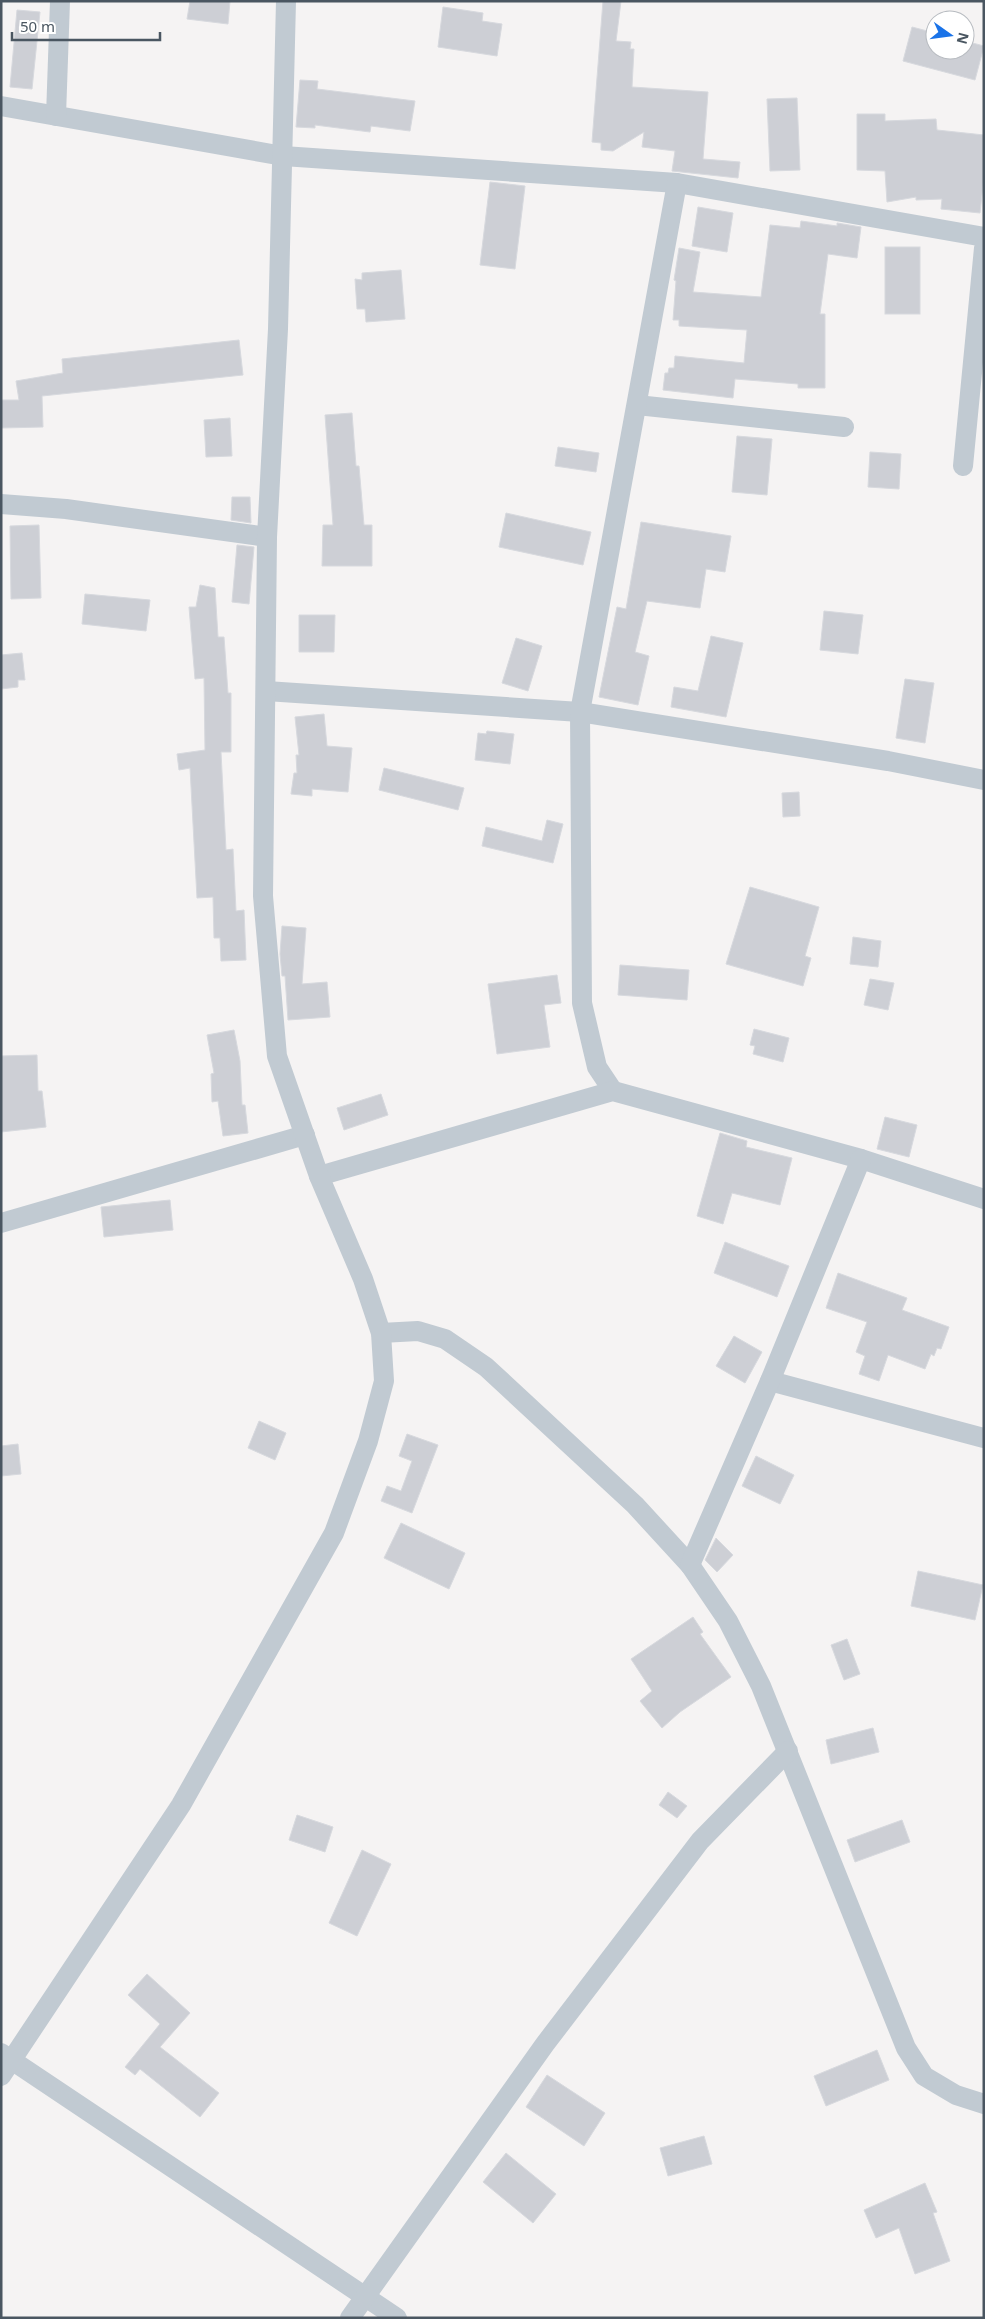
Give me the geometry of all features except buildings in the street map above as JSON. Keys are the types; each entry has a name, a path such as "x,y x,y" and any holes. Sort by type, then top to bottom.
{"street":[{"path":"56,116 60,1"},
{"path":"1,2076 6,2056 181,1806 334,1533 368,1441 384,1381 381,1333 363,1279 319,1176 277,1056 263,896 268,537 278,329 286,1"},
{"path":"1,106 283,156 677,183 984,237"},
{"path":"614,1091 597,1067 582,1003 580,712 677,183"},
{"path":"963,466 984,248"},
{"path":"637,406 844,427"},
{"path":"1,504 66,510 268,537"},
{"path":"266,692 580,712 878,760 984,780"},
{"path":"319,1176 614,1091 861,1159 984,1199"},
{"path":"1,1223 304,1135"},
{"path":"690,1565 770,1382 861,1159"},
{"path":"381,1333 418,1331 445,1339 486,1366 635,1505 690,1565 728,1621 761,1686 906,2048 924,2076 956,2095 984,2104"},
{"path":"770,1382 984,1438"},
{"path":"350,2318 545,2044 700,1841 788,1751"},
{"path":"6,2056 397,2318"}]}
